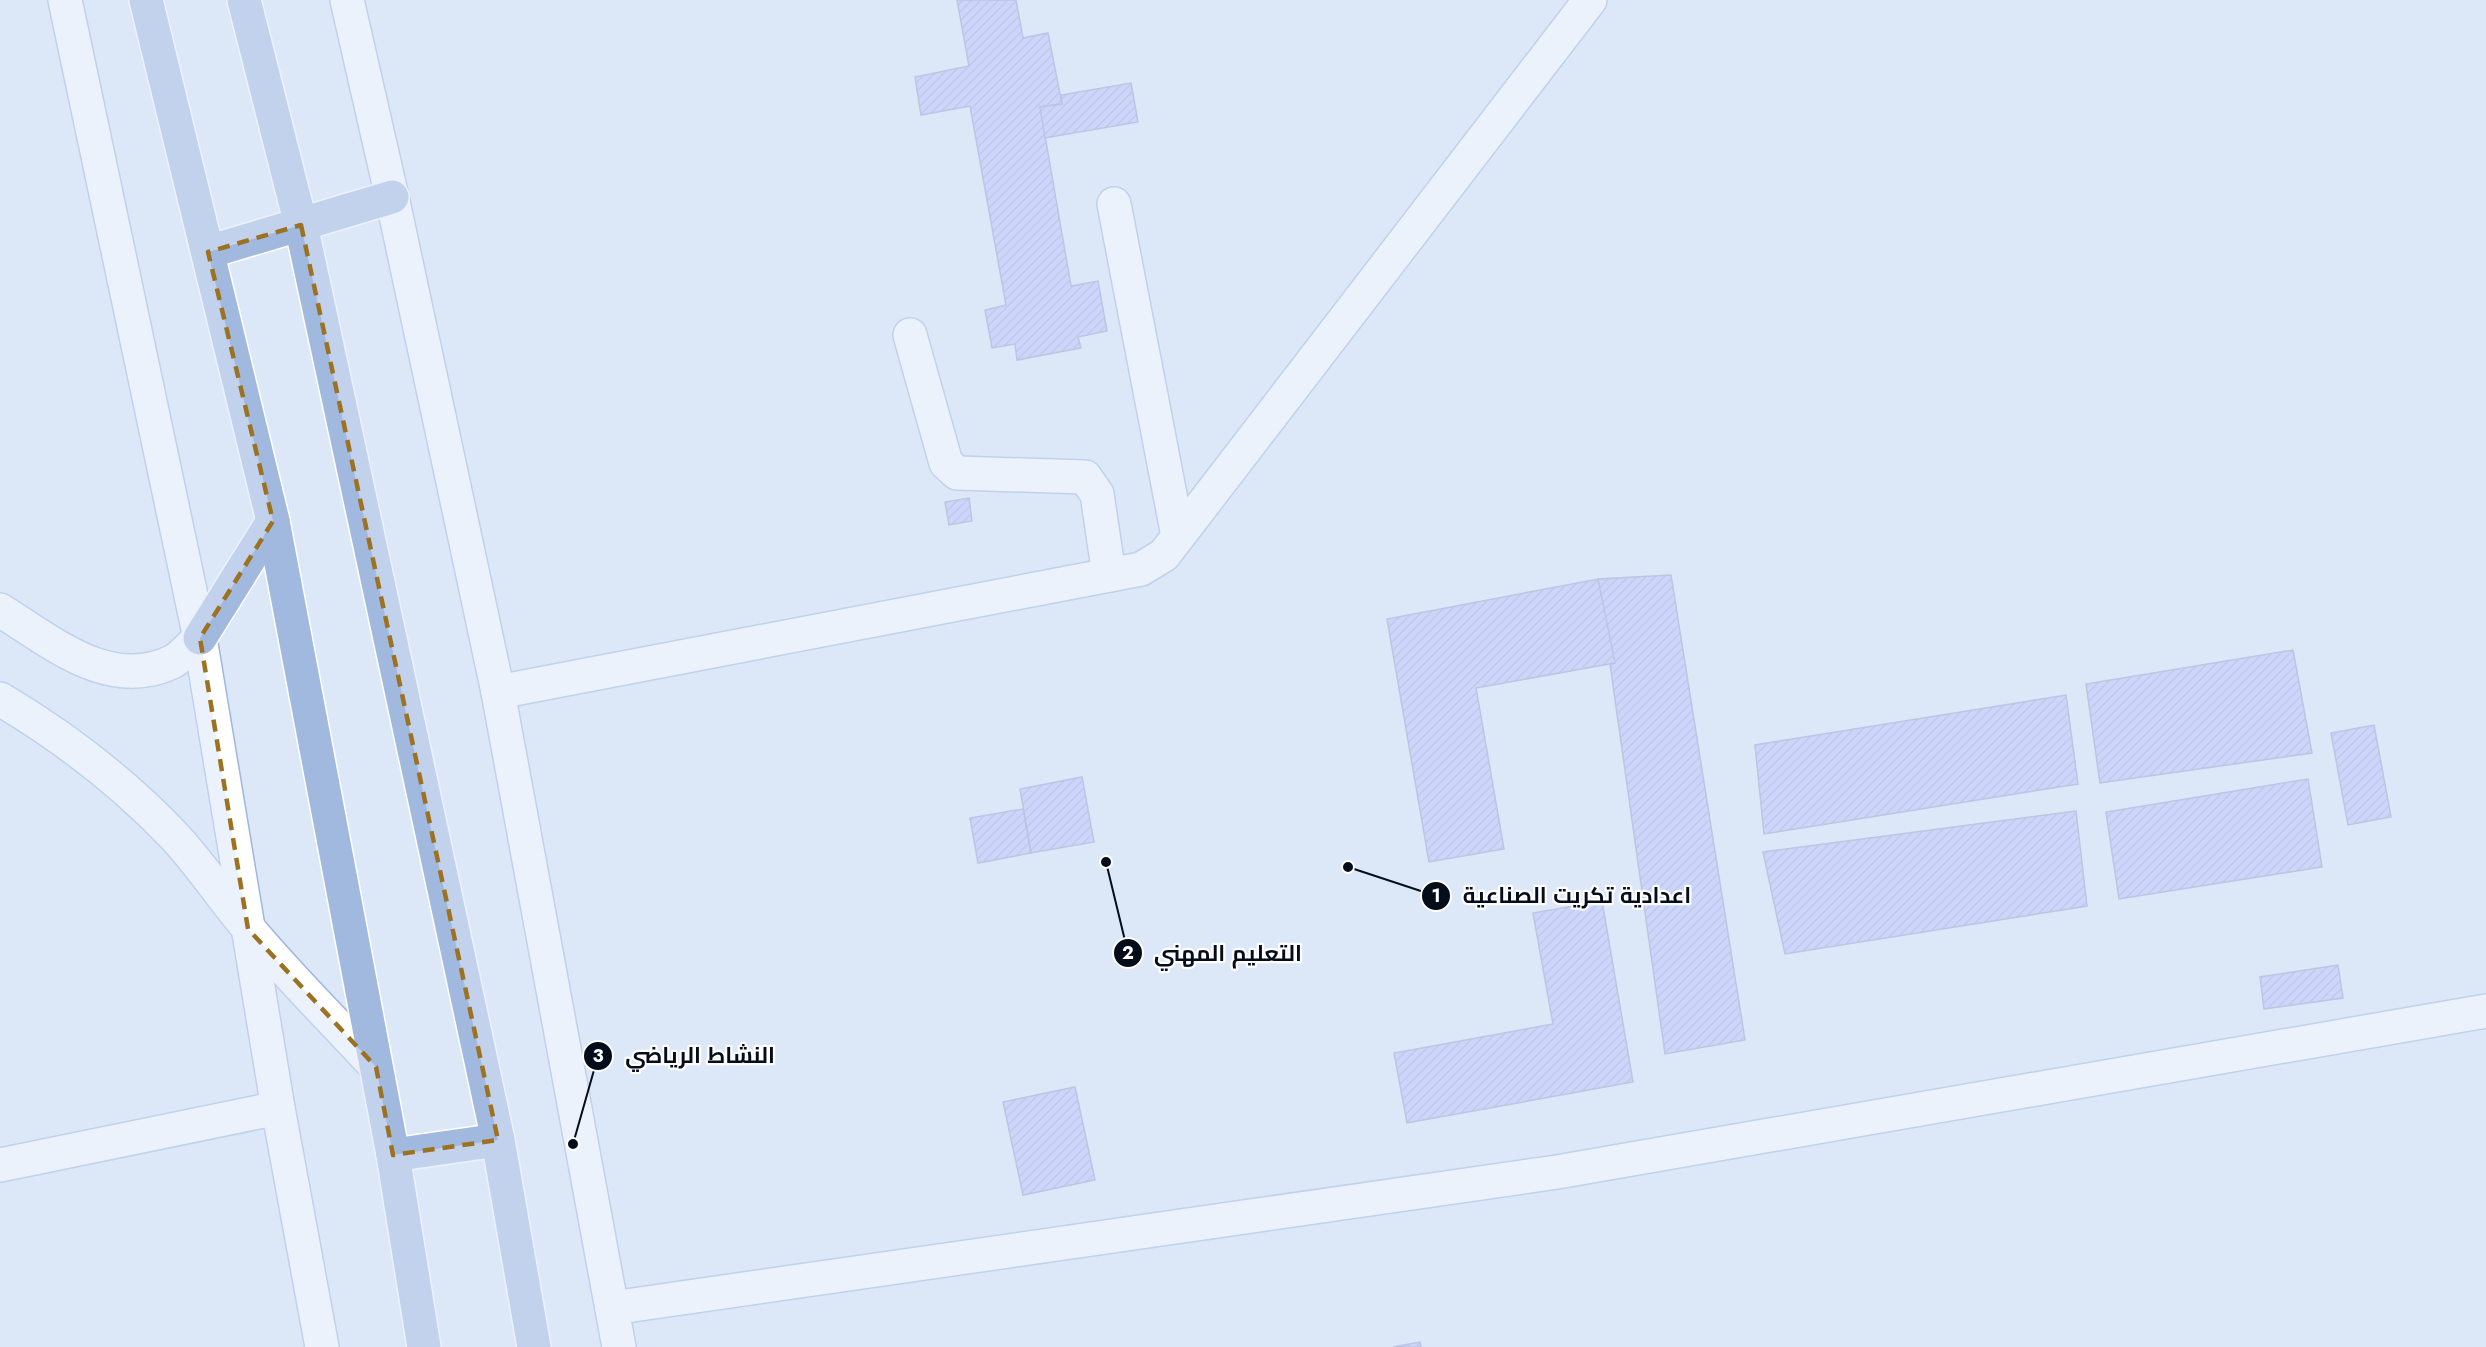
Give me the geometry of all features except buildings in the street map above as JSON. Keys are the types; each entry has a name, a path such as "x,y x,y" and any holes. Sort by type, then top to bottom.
{"main road":[{"path":"146,0 273,521 393,1155 424,1347"},
{"path":"244,0 301,225 498,1140 534,1347"},
{"path":"208,252 392,197"},
{"path":"200,638 273,521"},
{"path":"393,1155 498,1140"}],"street":[{"path":"65,0 200,638 278,1108 322,1347"},
{"path":"347,0 392,197 498,692 619,1347"},
{"path":"498,692 1141,568 1164,555 1590,0"},
{"path":"1114,204 1178,536"},
{"path":"910,335 946,463 957,473 1085,477 1097,494 1109,574"},
{"path":"0,610 103,669 139,672 173,661 200,638"},
{"path":"0,699 39,722 87,757 132,795 182,845 248,929 376,1067"},
{"path":"612,1308 1557,1172 2486,1011"},
{"path":"0,1165 278,1108"}],"highlighted area":[{"path":"301,225 498,1140 393,1155 376,1067 248,929 200,638 273,521 208,252"}],"place":[{"name":"التعليم المهني","path":"1106,862"},
{"name":"اعدادية تكريت الصناعية","path":"1348,867"},
{"name":"النشاط الرياضي","path":"573,1144"}]}
